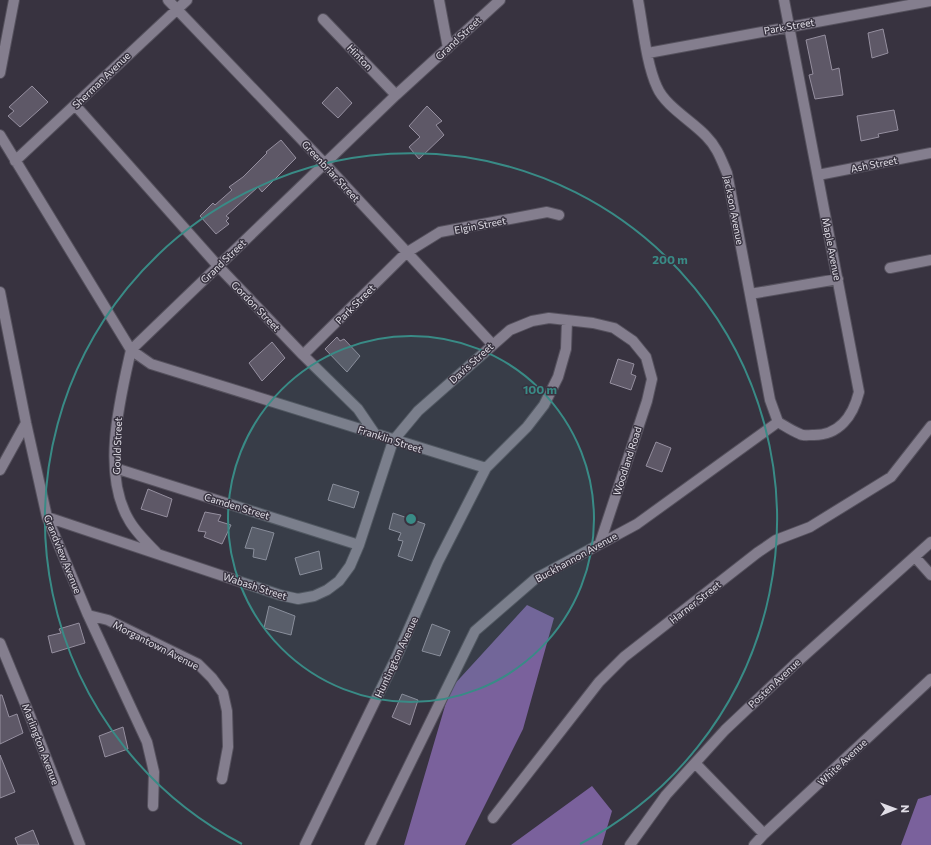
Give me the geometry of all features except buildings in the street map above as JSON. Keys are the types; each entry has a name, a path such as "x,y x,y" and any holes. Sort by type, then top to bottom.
{"street":[{"path":"0,73 14,0"},
{"name":"Greenbriar Street","path":"168,0 325,164 492,344"},
{"name":"Sherman Avenue","path":"15,160 187,0"},
{"path":"439,0 448,48"},
{"name":"Grand Street","path":"131,350 396,95 500,0"},
{"name":"Jackson Avenue","path":"638,0 648,53 657,88 674,108 706,135 719,154 727,173 770,400 778,422"},
{"name":"Maple Avenue","path":"778,422 801,435 818,435 832,432 848,420 856,406 859,392 784,0"},
{"name":"Park Street","path":"648,53 788,26 931,1"},
{"name":"Hinton","path":"323,19 396,95"},
{"name":"Gordon Street","path":"75,105 218,266 303,355 358,409 375,434"},
{"path":"0,135 131,350"},
{"name":"Ash Street","path":"818,175 931,153"},
{"name":"Elgin Street","path":"406,253 440,232 547,212 559,216"},
{"name":"Park Street","path":"303,355 406,253"},
{"path":"890,268 931,260"},
{"path":"750,294 838,279"},
{"name":"Grandview Avenue","path":"0,292 26,423 47,517 88,616 147,742 154,772 153,806"},
{"name":"Davis Street","path":"393,441 418,412 492,344 510,330 532,321 549,318 593,323 614,328 633,341 646,357 652,379"},
{"path":"486,468 527,428 544,405 560,370 566,349 567,320"},
{"name":"Franklin Street","path":"131,350 151,364 375,434 393,441 486,468"},
{"name":"Gould Street","path":"131,350 116,426 115,468 119,497 129,520 158,554"},
{"name":"Woodland Road","path":"600,543 647,401 652,379"},
{"name":"Buckhannon Avenue","path":"370,845 475,631 535,579 637,524 778,422"},
{"path":"0,470 26,423"},
{"name":"Harner Street","path":"493,818 599,682 624,657 757,553 776,540 810,527 891,477 931,426"},
{"name":"Wabash Street","path":"47,517 280,595 298,599 314,596 327,590 339,581 350,566 359,545 393,441"},
{"name":"Camden Street","path":"115,468 359,545"},
{"name":"Huntington Avenue","path":"305,845 397,656 438,562 486,468"},
{"name":"Posten Avenue","path":"630,845 666,795 725,730 796,663 931,542"},
{"path":"914,557 931,575"},
{"name":"Morgantown Avenue","path":"88,616 108,620 198,664 212,678 223,693 227,711 228,747 222,779"},
{"name":"Marlington Avenue","path":"0,643 80,845"},
{"name":"White Avenue","path":"754,845 931,679"},
{"path":"695,763 764,834"}],"shaded area":[{"path":"527,605 554,618 523,729 465,845 404,845 450,689"},
{"path":"592,786 612,811 602,845 511,845"},
{"path":"931,795 931,845 901,845 918,799"}]}
